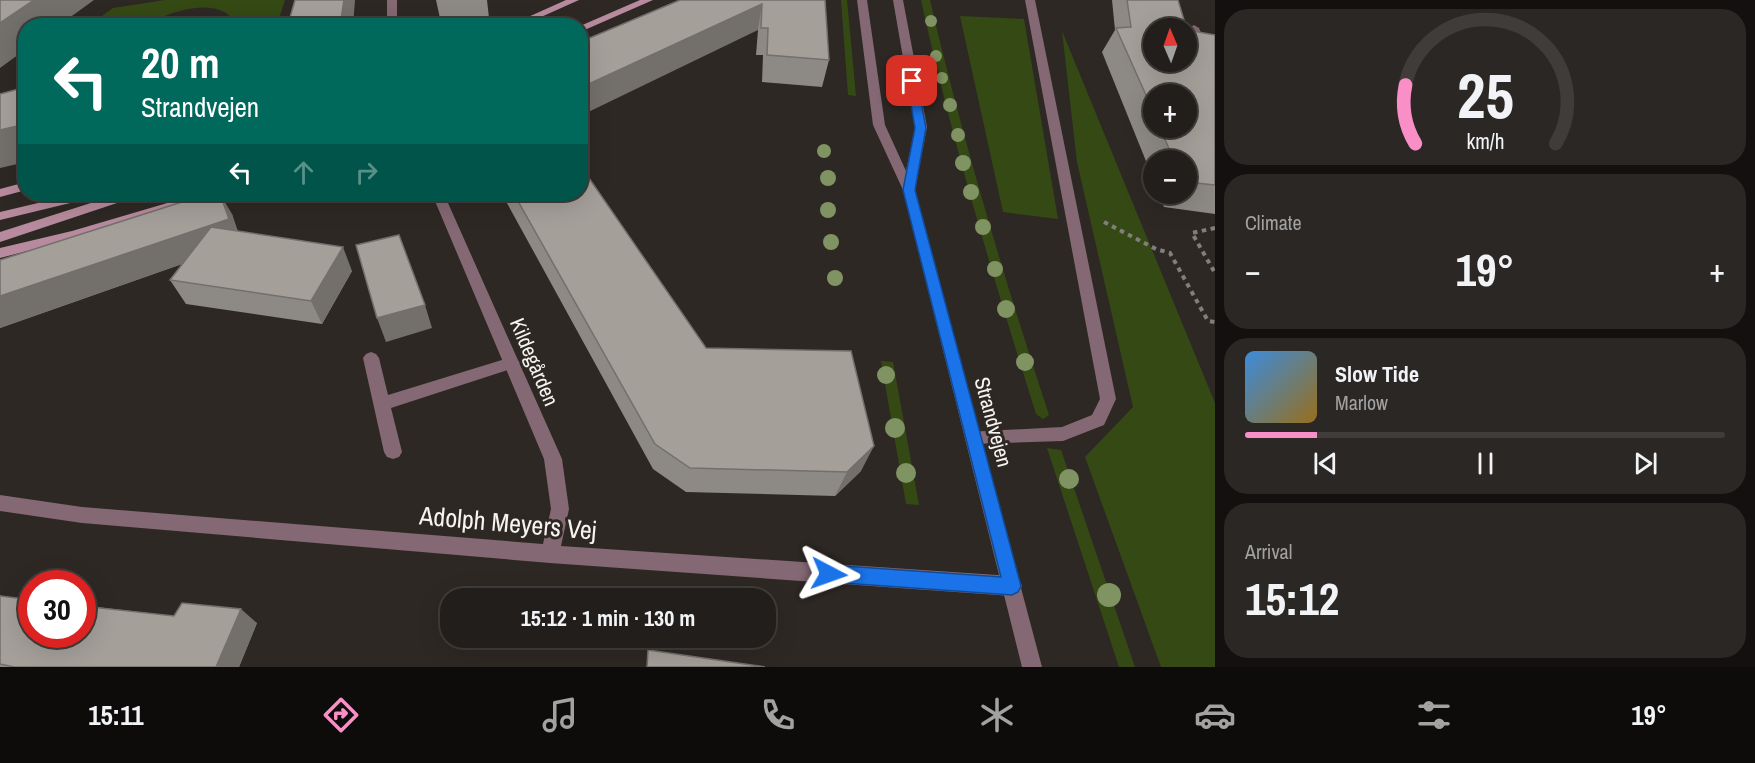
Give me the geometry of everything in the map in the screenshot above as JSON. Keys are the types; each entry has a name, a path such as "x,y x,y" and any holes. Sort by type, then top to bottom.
{"main road":[{"path":"531,18 574,0"},
{"path":"588,26 648,0"},
{"path":"0,193 18,188"},
{"path":"0,216 62,201"},
{"path":"0,237 110,201"},
{"path":"0,253 73,235 187,201"}],"street":[{"path":"392,0 392,18"},
{"name":"Strandvejen","path":"862,0 879,125 909,190 975,437 1032,667"},
{"name":"Strandvejen","path":"898,0 921,128 909,190"},
{"path":"975,437 1063,434 1098,420 1108,399 1030,0"},
{"path":"1197,35 1200,42 1215,51"},
{"name":"Kildegården","path":"441,201 553,459 560,509 550,554"},
{"path":"371,358 393,452"},
{"path":"382,404 512,363"},
{"name":"Adolph Meyers Vej","path":"0,503 82,515 550,554 1012,586"}],"path":[{"path":"1070,204 1156,249 1170,253 1208,321 1215,322"},
{"path":"1215,228 1192,233 1215,273"}],"green space":[{"path":"165,0 285,0 279,18 231,18 220,10 202,8 173,13 162,18 99,18 113,8"},
{"path":"841,0 847,0 856,96 848,95"},
{"path":"921,0 930,0 985,209 1049,415 1043,419 1036,414 989,260 946,105"},
{"path":"960,16 1024,19 1058,219 1003,212"},
{"path":"1062,31 1215,403 1215,667 1161,667 1085,457 1133,407 1077,162"},
{"path":"881,361 893,362 919,505 906,504"},
{"path":"1047,448 1061,450 1135,667 1119,667"}],"building":[{"path":"0,0 34,0 0,23"},
{"path":"295,0 344,0 341,18 290,18"},
{"path":"680,0 825,0 829,60 767,55 768,28 761,28 762,4 588,84 588,39"},
{"path":"1127,0 1178,0 1183,18 1143,18 1143,72 1197,72 1197,32 1215,35 1215,185 1197,183 1197,150 1170,150 1164,138 1197,138 1197,84 1143,84 1143,88 1116,28 1131,27"},
{"path":"18,89 18,126 0,130 0,94"},
{"path":"588,177 706,348 851,351 874,446 847,472 690,468 655,444 518,201 588,201"},
{"path":"185,201 223,201 229,219 0,296 0,260"},
{"path":"211,227 343,247 311,301 170,280"},
{"path":"399,235 425,305 377,318 356,245"},
{"path":"0,596 18,598 18,648 96,648 96,608 174,616 182,603 241,609 216,667 14,667 0,664"},
{"path":"648,650 765,667 647,667"}],"route":[{"path":"829,574 1012,586 909,190 921,128 912,81"}]}
